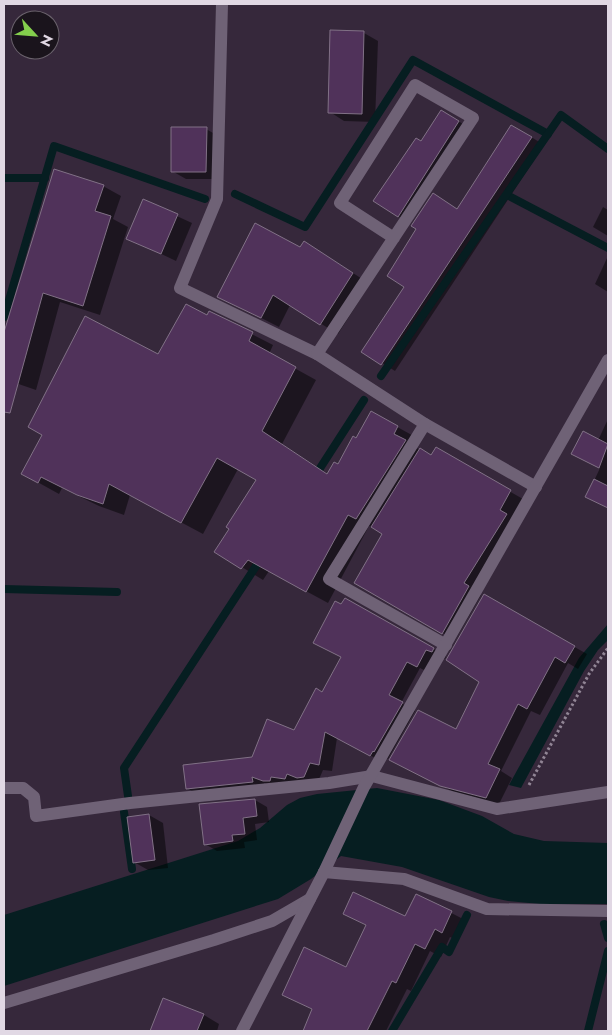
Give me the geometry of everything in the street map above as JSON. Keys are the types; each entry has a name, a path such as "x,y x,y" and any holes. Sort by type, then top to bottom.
{"street":[{"path":"222,4 217,199 180,288 317,354 425,424 536,487"},
{"path":"317,354 394,238 473,118 415,85 340,203 394,238"},
{"path":"242,1031 324,872 364,787 608,360"},
{"path":"425,424 329,579 446,644"},
{"path":"4,788 23,788 34,798 36,816 130,803 329,783 372,776 498,808 608,792"},
{"path":"324,872 404,879 487,909 608,911"},
{"path":"4,1003 272,921 310,899"}],"path":[{"path":"518,805 588,674 608,648"}],"shaded area":[{"path":"608,624 608,640 598,650 584,671 521,788 509,785 579,658"},
{"path":"377,788 439,800 482,816 514,834 544,841 608,843 608,904 540,904 508,901 489,897 402,867 341,856 311,879 278,899 4,986 4,915 238,841 260,828 287,805 300,798 317,794"}],"building":[{"path":"330,30 364,31 362,114 328,113"},
{"path":"441,110 459,121 398,217 373,201 416,138 421,141"},
{"path":"511,125 532,137 381,365 361,352 404,287 387,276 416,229 411,226 433,193 457,209"},
{"path":"171,127 207,127 206,172 171,172"},
{"path":"54,169 104,185 95,211 111,216 83,306 43,293 10,413 4,412 4,332"},
{"path":"143,199 178,214 161,254 126,239"},
{"path":"255,223 300,247 304,241 353,273 320,325 273,295 261,318 217,297"},
{"path":"186,304 207,315 209,311 253,332 249,341 296,367 262,431 327,474 334,462 338,464 353,436 356,438 371,411 398,426 394,434 406,440 356,519 348,515 306,592 248,560 241,569 214,552 229,529 226,527 256,480 217,458 181,523 109,484 103,504 77,495 41,477 38,483 21,474 42,435 28,427 85,316 158,354"},
{"path":"583,431 608,444 599,468 571,454"},
{"path":"436,447 511,490 500,510 507,514 464,583 469,586 442,634 354,583 382,534 371,527 420,448 431,455"},
{"path":"594,479 608,486 608,508 585,497"},
{"path":"484,594 575,646 565,663 555,657 527,709 518,704 488,764 500,769 486,798 440,786 389,760 418,710 456,729 479,682 446,660"},
{"path":"345,598 434,648 432,652 426,650 417,667 407,662 389,695 403,702 374,752 370,756 325,732 319,765 310,763 304,777 297,778 287,774 285,779 271,777 270,781 263,781 252,777 253,782 186,789 183,765 252,757 267,719 294,730 316,688 322,692 341,657 313,643 335,601 341,604"},
{"path":"255,799 257,816 243,818 245,834 232,835 233,841 204,845 199,804"},
{"path":"149,814 155,860 133,863 127,817"},
{"path":"353,892 405,916 416,894 452,911 442,933 435,929 425,949 415,944 396,983 392,981 367,1031 303,1031 312,1009 282,995 304,947 346,967 366,925 343,914"},
{"path":"163,998 204,1014 197,1031 150,1031"}],"waterway":[{"path":"235,194 305,227 413,60 548,134"},
{"path":"381,376 561,115 608,149"},
{"path":"4,317 54,146 205,199"},
{"path":"4,178 45,178"},
{"path":"507,195 608,248"},
{"path":"315,476 364,400"},
{"path":"128,796 124,768 262,557"},
{"path":"4,589 117,592"},
{"path":"124,812 132,869"},
{"path":"392,1031 442,947 449,952 467,915"},
{"path":"604,924 608,938"},
{"path":"588,1031 608,951"}]}
